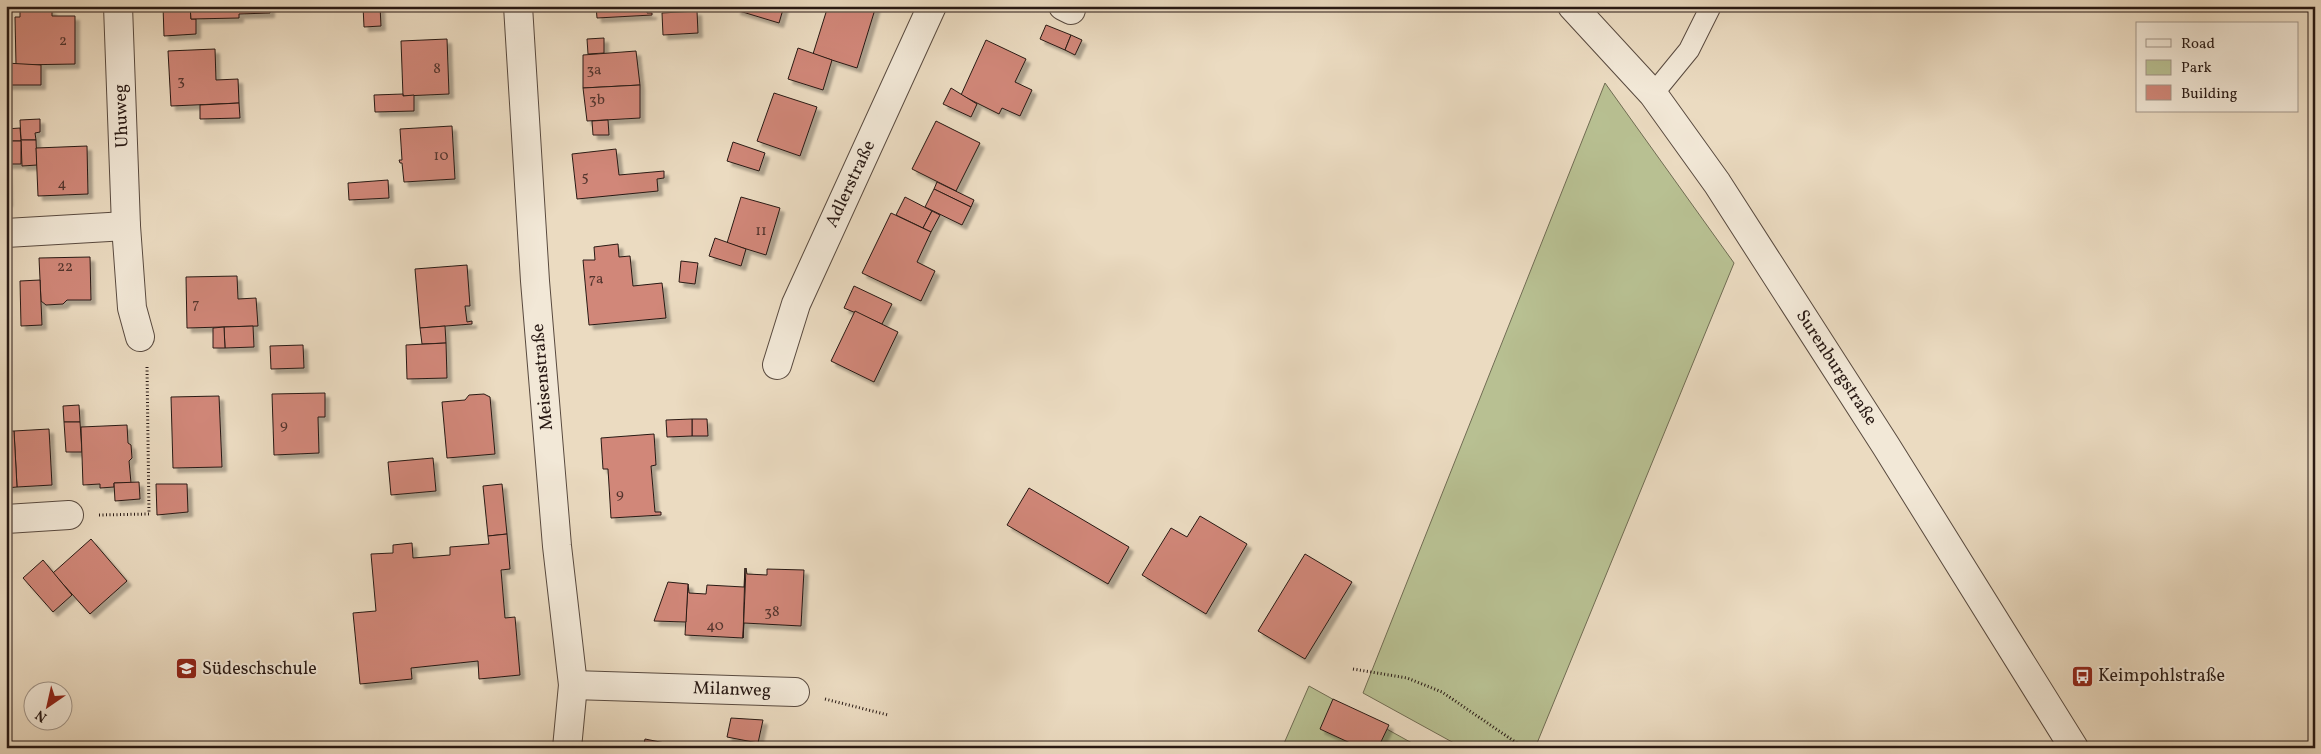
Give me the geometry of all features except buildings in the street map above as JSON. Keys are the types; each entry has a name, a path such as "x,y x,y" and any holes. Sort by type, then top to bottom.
{"street":[{"name":"Uhuweg","path":"118,6 126,226 132,308 140,337"},
{"name":"Meisenstraße","path":"518,6 535,291 557,546 573,686 567,748"},
{"name":"Adlerstraße","path":"777,365 796,304 932,6"},
{"name":"Surenburgstraße","path":"1572,6 1653,94 1723,192 1886,446 2074,748"},
{"path":"6,233 126,226"},
{"path":"6,519 68,515"},
{"name":"Milanweg","path":"573,686 795,692"}],"lane":[{"path":"1653,94 1689,50 1711,6"}],"path":[{"path":"68,515 150,514 147,366 140,337"},
{"path":"1353,669 1407,678 1442,692 1524,748"},
{"name":"Milanweg","path":"795,692 888,715"}],"green space":[{"path":"1605,83 1734,263 1535,748 1463,748 1363,693"},
{"path":"1309,686 1421,748 1282,748"}],"place":[{"name":"Südeschschule","path":"186,669"},
{"name":"Keimpohlstraße","path":"2082,676"}]}
